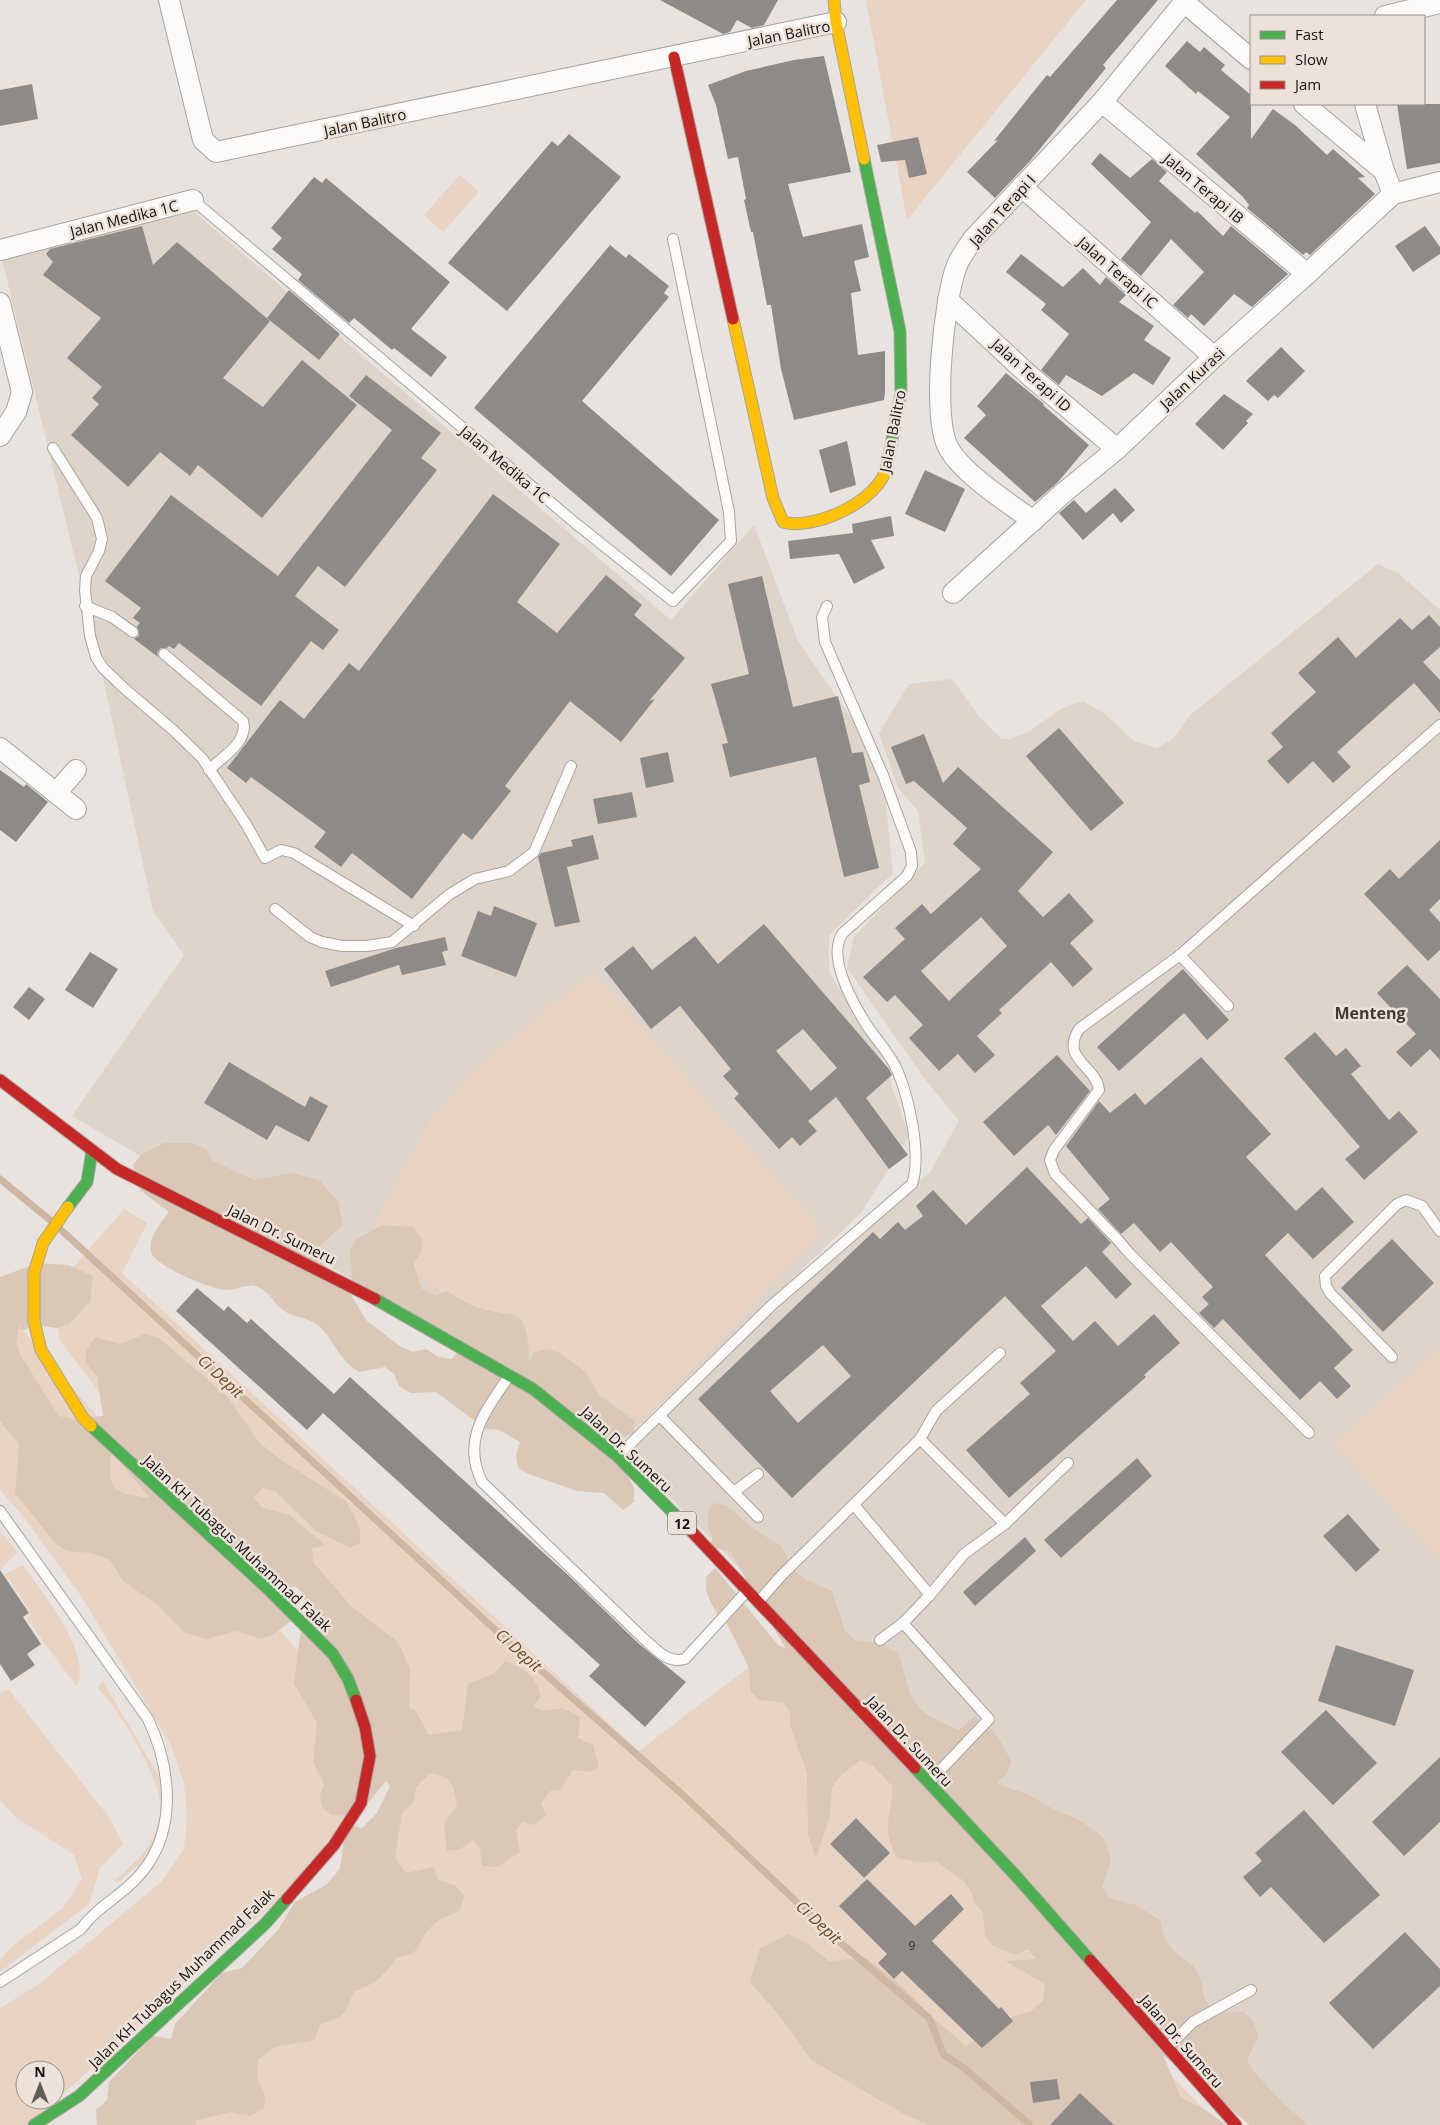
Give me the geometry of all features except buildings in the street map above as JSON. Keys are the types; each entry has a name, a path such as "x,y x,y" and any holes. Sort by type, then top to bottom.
{"main road":[{"path":"834,0 836,22"},
{"name":"Jalan Balitro","path":"674,57 773,498 783,522 796,526 858,504 881,482 886,470 901,393 900,331 836,22"},
{"name":"Jalan Dr. Sumeru","path":"0,1080 117,1169 344,1282 509,1376 550,1401 617,1456 748,1590 1079,1945 1236,2125"},
{"path":"87,1182 92,1151"},
{"name":"Jalan KH Tubagus Muhammad Falak","path":"34,2125 79,2096 265,1924 334,1845 361,1803 370,1756 365,1727 357,1702 348,1679 333,1654 269,1590 83,1418 41,1350 36,1335 33,1283 38,1257 49,1232 87,1182 117,1169"}],"street":[{"name":"Jalan Balitro","path":"169,0 203,140 216,152 836,22"},
{"path":"1185,1 1250,58"},
{"name":"Jalan Terapi I","path":"1033,521 960,462 946,443 941,410 948,300 957,264 964,252 1022,187 1102,102 1185,1"},
{"path":"1389,15 1440,3"},
{"name":"Jalan Terapi IB","path":"1102,102 1308,274"},
{"path":"1305,105 1384,171"},
{"path":"1365,105 1384,171 1393,194"},
{"name":"Jalan Kurasi","path":"953,593 1117,449 1214,357 1308,274 1393,194 1440,182"},
{"name":"Jalan Terapi IC","path":"1022,187 1214,357"},
{"name":"Jalan Medika 1C","path":"0,250 193,200"},
{"name":"Jalan Terapi ID","path":"948,300 1030,376 1117,449"},
{"path":"0,303 22,392 16,412 0,436"},
{"path":"0,748 76,809"},
{"path":"56,792 76,770"}],"lane":[{"name":"Jalan Medika 1C","path":"193,200 574,522 673,601 731,541 731,527 673,239"},
{"path":"53,448 97,518 101,529 101,545 86,576 86,606 92,648 103,668 202,758 246,824 265,858 281,850 294,853 414,926"},
{"path":"86,606 112,617 133,632"},
{"path":"617,1456 772,1305 912,1184 915,1162 910,1111 898,1070 866,1024 844,980 837,953 838,942 843,933 907,876 912,866 911,852 883,775 825,642 822,617 827,606"},
{"path":"164,654 243,721 244,730 242,738 209,770"},
{"path":"1309,1434 1129,1253 1055,1174 1050,1160 1054,1150 1099,1090 1095,1079 1074,1051 1074,1040 1079,1029 1180,955 1440,725"},
{"path":"275,909 310,936 342,946 367,946 392,942 414,926 450,894 475,879 509,871 534,852 571,766"},
{"path":"1180,955 1228,1006"},
{"path":"1392,1357 1330,1293 1324,1276 1397,1204 1406,1200 1422,1206 1440,1231"},
{"path":"758,1601 920,1439 936,1412 1000,1354"},
{"path":"509,1376 486,1412 473,1441 474,1458 482,1482 643,1638 668,1658 674,1660 685,1659 748,1590"},
{"path":"660,1416 758,1517"},
{"path":"920,1439 1005,1524"},
{"path":"880,1640 903,1623 930,1595 964,1554 1005,1524 1068,1463"},
{"path":"734,1492 758,1474"},
{"path":"854,1505 930,1595"},
{"path":"0,1511 148,1719 159,1744 167,1789 162,1834 149,1863 135,1880 88,1918 80,1929 0,1982"},
{"path":"903,1623 990,1719 928,1782"},
{"path":"1167,2048 1193,2022 1251,1990"}],"shaded area":[{"path":"866,0 1086,0 907,220"},
{"path":"460,175 479,192 443,232 424,215"},
{"path":"193,211 671,620 754,525 798,641 856,725 884,783 893,873 829,935 829,972 879,1049 909,1136 861,1213 625,1439 72,1116 184,955 153,911 95,641 2,259"},
{"path":"1378,564 1398,573 1440,610 1440,2125 1284,2125 627,1453 770,1308 930,1172 959,1121 924,1078 847,968 854,937 925,863 918,811 898,788 879,733 909,684 952,679 980,718 1002,739 1010,739 1028,732 1061,709 1083,701 1105,714 1134,741 1157,748 1174,738 1190,715"},
{"path":"593,972 823,1231 642,1421 365,1242 429,1121 480,1064"},
{"path":"164,1143 193,1143 206,1149 213,1161 254,1180 292,1173 319,1180 338,1201 343,1225 312,1253 344,1283 366,1320 401,1347 413,1352 426,1349 438,1357 452,1359 459,1350 353,1285 350,1252 355,1240 382,1225 413,1227 422,1239 421,1253 413,1263 422,1289 435,1296 447,1291 471,1305 516,1316 522,1321 526,1329 529,1363 533,1353 546,1349 560,1353 585,1371 600,1396 634,1420 634,1433 610,1441 634,1488 634,1502 623,1510 604,1493 577,1491 529,1474 518,1468 516,1455 520,1442 499,1430 486,1429 436,1392 411,1393 399,1386 394,1374 385,1367 360,1372 347,1362 318,1325 310,1320 287,1313 260,1288 245,1286 228,1290 212,1287 188,1278 158,1261 153,1256 151,1250 152,1238 169,1212 140,1190 133,1165 141,1155"},
{"path":"124,1209 147,1223 122,1273 639,1751 778,1645 989,1893 1220,2125 107,2125 375,1842 400,1788 301,1591 194,1481 100,1393 60,1341 50,1294","holes":["856,1818 890,1853 864,1878 830,1844","926,1934 990,2000 895,1964","1001,2007 1013,2020 982,2048"]},
{"path":"38,1263 68,1265 93,1276 90,1302 69,1324 57,1328 35,1325 23,1330 19,1326 16,1343 21,1356 59,1416 86,1422 111,1454 110,1477 116,1489 129,1495 150,1498 83,1418 103,1416 97,1376 85,1362 87,1349 95,1337 120,1344 145,1334 159,1338 227,1396 259,1442 282,1461 346,1501 360,1528 360,1543 350,1548 316,1531 275,1491 263,1488 253,1498 263,1508 289,1515 322,1542 324,1546 312,1548 313,1562 352,1607 398,1642 410,1668 409,1708 415,1710 429,1735 462,1730 468,1684 493,1674 505,1661 524,1670 536,1683 541,1697 532,1706 542,1711 563,1708 580,1717 578,1738 593,1745 599,1767 590,1772 573,1770 560,1790 550,1791 541,1803 546,1816 534,1825 522,1822 516,1831 520,1852 497,1867 482,1866 480,1848 473,1840 460,1849 447,1851 444,1824 457,1805 453,1786 448,1779 430,1773 416,1787 414,1802 402,1813 395,1858 406,1873 434,1867 438,1880 456,1886 464,1896 460,1910 433,1925 415,1951 405,1956 397,1957 379,1978 368,1986 354,1991 343,2014 334,2020 320,2024 315,2040 275,2047 258,2060 257,2078 265,2095 264,2108 250,2116 230,2112 195,2121 196,2125 97,2125 96,2110 107,2100 109,2082 153,2036 171,2039 175,2024 222,1973 242,1968 278,1930 295,1902 326,1885 340,1869 345,1831 352,1825 362,1828 377,1813 390,1786 386,1781 357,1816 331,1815 322,1807 320,1796 324,1784 313,1762 317,1723 294,1684 300,1636 310,1614 301,1591 294,1586 277,1600 295,1618 273,1635 261,1639 235,1631 208,1639 185,1633 156,1604 123,1581 111,1561 92,1553 67,1551 56,1544 15,1493 19,1445 0,1421 0,1277"},
{"path":"0,1295 23,1330 356,1718 360,1798 296,1883 65,2092 65,2060 15,2060 15,2110 46,2110 29,2125 0,2125 0,2008 39,1984 162,1881 184,1849 187,1817 184,1783 171,1745 81,1596 23,1516 0,1490"},
{"path":"1440,1348 1440,1561 1333,1443"},
{"path":"712,1503 725,1505 757,1531 781,1546 795,1571 806,1580 832,1591 845,1631 855,1640 885,1645 899,1654 911,1695 922,1710 959,1730 974,1717 987,1725 1000,1741 1011,1761 1007,1774 996,1783 1029,1795 1053,1809 1079,1820 1102,1836 1111,1861 1102,1887 1109,1898 1136,1905 1160,1920 1164,1936 1169,1945 1199,1975 1208,2004 1220,2011 1244,2012 1254,2022 1258,2036 1247,2061 1254,2072 1284,2104 1308,2125 1250,2125 1163,2055 1181,2098 1204,2109 1226,2125 928,2125 900,2112 811,2060 779,2015 750,1982 760,1948 789,1934 809,1945 829,1961 866,1958 902,1986 931,2016 966,2046 1010,2018 1031,2011 1043,2001 1045,1984 1005,1961 1036,1959 1028,1949 1016,1955 993,1946 985,1937 983,1913 975,1903 971,1891 964,1881 935,1861 923,1863 897,1858 892,1847 888,1829 892,1786 873,1766 861,1760 840,1776 832,1787 830,1816 816,1858 808,1835 807,1773 790,1725 790,1712 783,1702 759,1700 751,1692 749,1668 726,1622 717,1613 706,1590 706,1577 715,1568 778,1645 786,1649 730,1551 708,1547 713,1538 708,1521"},
{"path":"0,1531 18,1552 0,1570"},
{"path":"23,1565 53,1607 72,1640 78,1657 80,1673 77,1687 26,1618 31,1614 9,1579 5,1581 1,1576"},
{"path":"103,1681 168,1792 151,1855 117,1883 114,1881 137,1860 151,1842 158,1823 160,1805 157,1788 144,1757 126,1725 97,1687"},
{"path":"9,1690 109,1817 123,1844 100,1868 89,1904 0,1972 0,1960 8,1950 63,1908 82,1879 74,1855 14,1816 0,1800 0,1692"}],"waterway":[{"name":"Ci Depit","path":"0,1179 50,1220"},
{"name":"Ci Depit","path":"58,1227 503,1637 684,1796 835,1938 929,2018 944,2055 964,2068 1030,2125"}],"traffic: fast":[{"path":"864,159 900,331 901,393 887,466"},
{"path":"68,1207 87,1182 92,1151"},
{"path":"375,1299 533,1389 617,1456 692,1532"},
{"path":"91,1426 269,1590 333,1654 348,1679 356,1700"},
{"path":"915,1768 1016,1876 1090,1960"},
{"path":"34,2125 79,2096 265,1924 287,1899"}],"traffic: slow":[{"path":"834,0 836,22 864,159"},
{"path":"733,319 773,498 783,522 796,524 811,522 844,511 872,491 882,479 887,466"},
{"path":"68,1207 43,1243 34,1273 34,1321 41,1350 83,1418 91,1426"}],"traffic: jam":[{"path":"674,57 733,319"},
{"path":"0,1080 117,1169 375,1299"},
{"path":"692,1532 915,1768"},
{"path":"287,1899 334,1845 361,1803 370,1756 365,1727 356,1700"},
{"path":"1090,1960 1236,2125"}],"district":[{"name":"Menteng","path":"1370,1013"}]}
